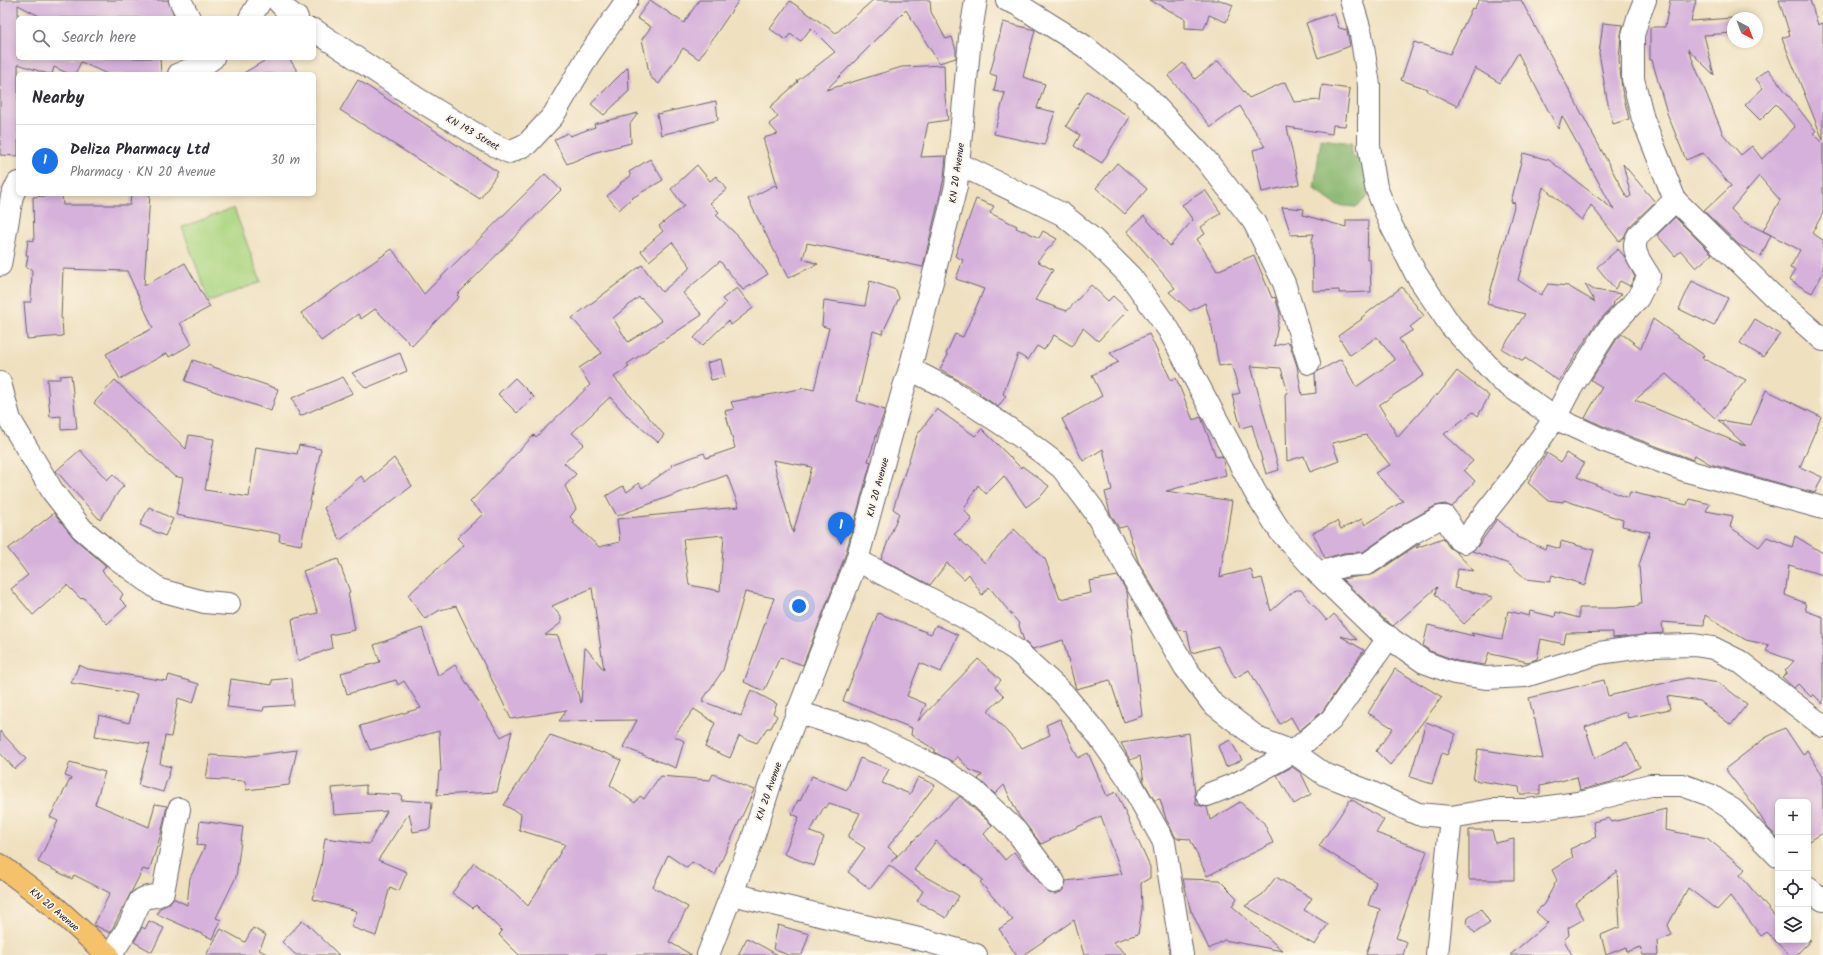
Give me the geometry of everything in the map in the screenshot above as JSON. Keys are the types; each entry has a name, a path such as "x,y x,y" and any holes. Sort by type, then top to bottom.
{"main road":[{"name":"KN 20 Avenue","path":"0,865 54,906 108,955"}],"street":[{"path":"180,0 188,16"},
{"path":"251,16 261,0"},
{"path":"277,0 286,10 294,16"},
{"name":"KN 193 Street","path":"316,31 416,98 488,142 509,152 527,144 553,116 588,56 627,0"},
{"name":"KN 20 Avenue","path":"708,955 752,841 770,782 857,560 904,386 910,369 956,186 969,52 976,0"},
{"path":"1007,0 1024,8 1084,46 1144,94 1206,160 1254,222 1284,283 1309,363"},
{"path":"1351,0 1361,34 1369,85 1369,146 1376,187 1390,224 1416,274 1451,326 1501,380 1555,418 1605,441 1687,471 1823,508"},
{"path":"1646,0 1638,15 1633,35 1633,79 1643,120 1675,200 1772,295 1823,340"},
{"path":"184,72 208,60"},
{"path":"959,164 1062,214 1093,239 1131,277 1169,330 1255,492 1280,531 1318,573 1376,628 1424,662 1454,673 1486,678 1526,676 1599,653 1649,646 1694,645 1713,648 1739,661 1823,726"},
{"path":"0,265 2,241 12,196 16,187"},
{"path":"1318,573 1347,565 1367,564 1412,533 1441,517 1445,517 1459,540 1464,542 1515,475 1555,418 1569,391 1607,331 1638,298 1649,276 1634,248 1634,242 1638,236 1675,200"},
{"path":"910,369 960,397 1020,436 1062,468 1093,508 1185,667 1212,703 1259,739 1293,752 1324,774 1370,792 1418,814 1451,817 1492,810 1528,810 1585,802 1650,785 1682,785 1710,795 1733,810 1775,853"},
{"path":"0,384 10,420 53,492 82,529 116,558 160,590 204,602 229,604"},
{"path":"857,560 973,622 1010,646 1068,699 1097,734 1129,780 1164,842 1182,955"},
{"path":"1207,795 1238,783 1293,752 1331,720 1389,637"},
{"path":"797,712 867,734 942,769 974,791 1016,831 1054,882"},
{"path":"111,955 129,926 142,898 161,895 163,892 179,809"},
{"path":"1437,955 1451,817"},
{"path":"1811,890 1823,900"},
{"path":"732,894 927,941 976,955"}],"green space":[{"path":"1321,139 1352,143 1351,155 1369,164 1376,190 1356,207 1336,205 1314,189"},
{"path":"234,208 261,282 209,301 182,227"}],"building":[{"path":"0,0 168,0 174,16 39,16 18,5 18,16 16,16 16,60 160,60 161,72 103,72 81,62 76,72 65,72 54,67 53,72 42,72 18,64 18,72 16,72 16,156 0,155"},
{"path":"650,0 684,23 699,0 739,0 699,59 683,48 659,84 650,77 642,39 651,27 637,18"},
{"path":"873,0 930,0 931,12 946,39 952,37 956,50 956,58 939,63 906,10 826,90 902,67 944,65 945,97 948,120 928,123 921,157 946,156 944,178 923,267 807,243 803,259 818,264 788,278 748,199 775,185 778,188 763,138 778,134 769,124 778,117 770,107 798,82 797,81 835,52 811,28 801,41 790,34 786,40 770,29 790,1 836,33"},
{"path":"1150,0 1220,0 1233,5 1226,22 1209,15 1204,29 1185,28 1185,19"},
{"path":"1479,0 1521,0 1627,198 1631,196 1623,164 1655,202 1629,227 1624,237 1619,241 1591,205 1582,220 1543,187 1518,280 1541,295 1548,284 1568,286 1595,302 1585,284 1594,290 1622,294 1612,303 1614,305 1596,324 1559,381 1525,358 1523,361 1502,349 1525,314 1487,304 1515,203 1511,202 1523,153 1549,160 1614,210 1562,116 1558,129 1518,53 1500,83 1475,68 1457,106 1427,91 1428,89 1401,80 1414,42 1450,54 1472,8 1474,9"},
{"path":"1670,0 1696,0 1691,21 1727,18 1727,33 1704,35 1714,75 1688,49 1723,134 1741,155 1752,146 1762,159 1795,127 1776,104 1760,120 1745,105 1763,88 1756,79 1768,69 1816,131 1813,133 1823,143 1823,213 1812,233 1823,240 1823,273 1812,293 1789,280 1795,270 1790,268 1800,250 1771,235 1761,256 1739,245 1704,211 1731,186 1703,153 1686,160 1667,113 1652,60 1650,60 1650,27 1665,27","holes":["1759,176 1780,200 1763,231 1767,233 1742,221 1731,209"]},
{"path":"1779,0 1810,0 1818,25 1823,23 1823,140 1782,38 1790,35"},
{"path":"1334,13 1339,28 1347,30 1350,46 1318,58 1306,23"},
{"path":"1003,22 1035,30 1023,77 1045,84 1037,108 1055,112 1044,145 994,134 1005,93 994,91 997,76 990,74"},
{"path":"1603,23 1623,25 1619,59 1622,90 1629,119 1613,124 1599,53"},
{"path":"266,60 290,60 298,72 245,72"},
{"path":"1218,61 1249,98 1285,82 1294,102 1320,100 1322,85 1350,89 1345,126 1333,125 1332,134 1287,127 1299,184 1262,192 1253,150 1265,147 1240,106 1211,127 1168,76 1183,63 1195,79"},
{"path":"628,67 629,91 604,115 591,104"},
{"path":"358,80 498,172 480,199 340,110"},
{"path":"1087,91 1130,117 1102,163 1074,146 1080,135 1066,126"},
{"path":"716,101 718,120 661,135 657,114"},
{"path":"638,113 630,124 631,143 596,152 567,164 554,140 567,133 570,136 595,127 594,124"},
{"path":"650,159 663,180 632,198 619,210 607,196 621,184 620,183 631,176 629,172"},
{"path":"1117,163 1147,189 1125,214 1096,188"},
{"path":"697,165 710,181 716,176 727,189 710,203 719,212 716,215 738,236 768,274 743,290 720,261 683,293 702,315 627,364 629,367 614,377 664,435 658,442 628,417 610,397 572,433 584,444 564,463 576,474 565,486 576,509 570,517 574,521 573,523 599,547 620,542 617,519 739,507 727,475 617,516 606,496 623,486 627,492 639,483 642,488 672,467 671,465 704,453 706,458 735,448 725,411 734,409 731,402 805,388 814,390 829,328 822,326 824,300 865,306 870,281 896,290 899,298 882,334 873,331 857,401 885,410 868,461 871,462 845,556 803,665 780,657 764,691 744,682 774,598 745,592 723,670 702,701 741,716 751,690 777,704 773,713 777,716 771,728 767,728 757,743 739,736 730,758 705,747 715,723 694,709 674,736 684,741 676,768 623,747 637,720 559,721 567,710 511,719 456,606 440,610 425,619 408,595 464,545 457,538 483,514 470,502 534,435 536,437 590,385 579,368 602,353 572,318 642,265 662,292 691,267 672,242 649,261 641,251 663,231 659,226 684,206 671,189","holes":["639,297 662,321 628,342 613,318","773,460 812,467 793,533","724,535 720,591 689,585 683,539","592,588 604,670 585,647 581,703 558,636 545,635 561,623 561,617 552,606"]},
{"path":"545,174 561,190 457,295 459,297 412,346 375,309 361,319 358,314 321,341 301,313 392,249 424,294"},
{"path":"1205,190 1221,213 1201,227 1205,234 1197,239 1217,271 1254,255 1272,298 1275,297 1280,313 1274,346 1289,342 1297,366 1302,395 1316,393 1315,373 1341,359 1356,387 1395,360 1377,337 1350,355 1338,336 1402,287 1424,316 1410,327 1413,330 1399,339 1424,375 1379,405 1398,437 1436,394 1437,396 1457,371 1489,396 1478,416 1473,412 1444,434 1473,461 1464,470 1475,481 1452,507 1445,504 1435,506 1405,523 1363,552 1344,553 1325,558 1313,533 1337,521 1341,529 1362,519 1365,525 1403,501 1375,473 1390,465 1366,435 1332,443 1339,461 1310,472 1304,456 1287,461 1285,394 1288,393 1281,368 1251,366 1279,470 1266,474 1252,425 1241,428 1232,395 1240,393 1231,364 1219,366 1212,327 1205,303 1190,311 1169,292 1175,288 1127,231 1144,216 1170,246 1193,220 1182,205"},
{"path":"62,196 63,205 130,205 131,196 150,196 144,286 185,263 210,307 180,323 192,344 169,357 167,353 120,379 106,354 153,328 127,271 63,269 61,318 63,336 27,339 24,302 31,302 32,269 26,268 28,255 26,255 28,240 34,241 33,197"},
{"path":"976,199 994,206 990,213 1017,226 1016,228 1039,238 1043,231 1057,239 1037,261 1053,270 1035,300 1067,311 1091,285 1108,301 1113,296 1128,310 1098,341 1083,328 1072,346 1054,335 1044,350 1037,346 1028,360 1018,354 1003,394 1006,396 998,407 979,394 980,393 940,369 948,355 946,354 955,334 963,337 984,289 956,279 963,260 955,256"},
{"path":"1282,207 1304,209 1303,215 1346,227 1346,220 1368,220 1367,259 1370,259 1371,292 1339,293 1339,290 1313,291 1312,240 1314,234 1291,235"},
{"path":"1675,217 1712,254 1696,268 1681,251 1675,256 1657,235"},
{"path":"1618,249 1624,256 1635,277 1630,286 1620,281 1615,289 1597,267"},
{"path":"1692,281 1728,298 1714,326 1679,309"},
{"path":"737,288 753,308 731,325 728,321 702,346 694,338 726,303 722,299"},
{"path":"1653,319 1704,355 1702,358 1746,380 1715,418 1666,374 1635,400 1746,446 1718,420 1751,425 1766,390 1821,417 1800,467 1822,477 1815,493 1710,464 1695,455 1693,460 1585,418 1602,387 1591,380 1617,339 1622,334 1641,348"},
{"path":"1755,319 1780,334 1763,357 1740,343"},
{"path":"1149,334 1171,380 1176,378 1193,420 1201,417 1216,457 1222,456 1226,475 1166,491 1232,501 1220,577 1251,569 1254,580 1262,578 1271,611 1295,590 1301,590 1327,621 1334,614 1357,640 1340,636 1364,650 1322,712 1299,731 1291,717 1280,724 1249,670 1235,678 1218,646 1192,653 1187,631 1178,630 1138,561 1127,526 1119,528 1110,513 1105,492 1112,490 1103,449 1083,461 1062,419 1102,396 1092,375 1119,362 1110,353"},
{"path":"400,353 407,371 366,388 352,373"},
{"path":"721,359 725,377 711,380 707,363"},
{"path":"193,360 278,389 271,411 185,381"},
{"path":"71,375 77,429 61,430 61,416 50,417 47,379 60,379 60,376"},
{"path":"343,377 353,393 300,416 292,398"},
{"path":"515,378 534,397 517,413 498,394"},
{"path":"115,380 186,449 189,435 214,439 205,490 249,497 256,447 297,454 299,445 321,449 301,545 279,541 280,534 176,515 183,478 174,476 94,403"},
{"path":"937,409 975,436 982,429 1021,468 1022,466 1049,486 1042,495 1026,507 1004,476 986,494 978,485 964,509 972,520 954,534 985,563 1014,529 1045,559 1060,599 1091,593 1089,581 1118,576 1127,592 1142,716 1124,722 1110,680 1076,689 1063,640 1033,649 1024,641 1018,622 989,587 982,595 969,574 964,579 947,563 930,585 881,559 899,513 893,509 917,435"},
{"path":"80,450 107,480 113,474 124,486 119,491 100,520 56,471"},
{"path":"1547,453 1561,462 1566,453 1584,463 1577,477 1628,498 1630,492 1687,505 1689,499 1710,504 1706,511 1733,516 1730,527 1759,547 1767,537 1792,547 1795,536 1823,553 1823,575 1789,565 1785,595 1805,603 1806,611 1823,617 1823,704 1813,694 1811,697 1798,684 1794,688 1782,677 1787,673 1785,671 1794,661 1766,651 1769,645 1746,640 1705,615 1704,625 1662,622 1663,633 1613,638 1613,632 1566,633 1564,644 1541,639 1537,659 1528,662 1491,654 1489,652 1485,665 1457,661 1430,651 1423,646 1428,625 1474,636 1471,633 1502,639 1508,611 1529,616 1530,611 1555,617 1556,612 1579,618 1579,608 1615,608 1639,606 1639,604 1642,604 1639,565 1650,532 1622,526 1623,520 1564,500 1563,502 1548,500 1528,483"},
{"path":"394,458 412,486 340,540 324,508 361,476 365,482"},
{"path":"149,507 173,519 165,536 140,525"},
{"path":"54,513 74,538 106,566 102,571 123,594 120,599 127,606 107,624 83,597 81,599 67,585 33,615 11,589 28,575 8,549"},
{"path":"1497,519 1518,537 1545,549 1547,545 1560,549 1561,541 1594,550 1585,585 1552,575 1550,582 1526,579 1509,564 1472,551 1478,546"},
{"path":"1443,538 1449,547 1457,553 1474,571 1458,569 1454,588 1493,597 1464,624 1435,594 1437,587 1393,626 1342,579 1374,574 1420,543 1416,548"},
{"path":"338,559 350,592 348,593 355,630 330,635 332,648 298,661 292,619 318,613 303,571"},
{"path":"878,613 931,634 936,625 958,635 941,672 920,663 907,696 926,704 918,721 978,659 1001,680 995,687 1004,696 988,711 1022,748 1050,735 1046,725 1060,719 1078,758 1088,753 1107,796 1116,792 1150,867 1150,878 1141,883 1142,909 1138,934 1113,942 1127,955 1084,955 1074,920 1023,955 1016,955 999,929 1013,920 980,882 983,880 936,841 914,870 959,896 946,918 917,901 923,891 889,865 870,889 848,872 865,848 848,837 860,813 829,803 826,808 824,807 810,832 824,837 814,866 784,854 799,817 792,814 798,800 800,801 812,776 847,790 860,758 889,769 882,783 910,794 918,777 935,785 888,847 897,855 891,862 960,796 992,825 984,834 1005,860 1014,852 1049,893 1055,894 1061,892 1065,887 1066,881 1122,874 1101,816 1041,844 1019,816 1004,785 995,794 978,779 982,775 970,770 957,756 953,762 934,752 936,750 911,735 912,728 843,701"},
{"path":"422,628 438,676 455,665 501,737 512,731 497,792 437,795 439,771 441,771 439,731 370,750 360,726 421,708 404,681 398,685 396,680 347,694 341,673 380,662 374,645"},
{"path":"79,665 88,669 167,681 169,675 199,684 193,703 178,698 171,737 165,736 160,764 171,767 163,792 138,785 150,744 95,736 99,715 129,723 137,694 71,683"},
{"path":"1395,669 1442,697 1390,765 1376,751 1393,728 1368,713"},
{"path":"292,678 294,705 264,707 263,711 227,707 231,679 272,685 272,680"},
{"path":"1687,678 1719,683 1747,704 1731,725 1700,701 1667,696 1670,709 1628,718 1626,712 1585,727 1595,758 1627,742 1640,767 1611,782 1580,790 1577,777 1540,786 1540,794 1520,794 1519,787 1473,780 1478,749 1543,759 1529,698 1604,680 1608,696"},
{"path":"1426,722 1456,734 1447,755 1442,753 1432,784 1410,777"},
{"path":"1785,728 1803,755 1807,750 1823,776 1823,833 1811,840 1811,799 1775,799 1775,835 1767,827 1754,806 1725,769 1765,738"},
{"path":"0,731 26,759 15,769 0,753"},
{"path":"1189,733 1196,805 1207,807 1210,820 1240,802 1264,823 1273,843 1207,876 1190,839 1176,838 1166,819 1160,799 1154,800 1144,782 1140,756 1130,760 1121,743"},
{"path":"550,735 602,753 603,752 621,760 610,785 635,803 640,796 644,799 660,776 710,780 713,774 754,790 715,875 692,862 687,868 668,855 653,887 688,907 669,942 692,955 519,955 499,935 502,931 476,905 473,908 452,893 474,863 514,892 528,906 547,876 565,844 519,830 521,814 504,805"},
{"path":"1230,740 1242,760 1226,767 1218,746"},
{"path":"297,750 289,785 246,790 245,781 206,779 210,755 241,757"},
{"path":"70,762 105,772 95,804 149,827 155,804 167,806 161,834 149,871 143,869 110,933 94,925 110,893 74,875 72,879 38,862 58,821 50,817 71,778 65,776"},
{"path":"1292,767 1301,773 1311,794 1294,804 1277,775"},
{"path":"366,785 366,793 402,795 401,800 432,802 430,829 413,832 409,813 378,860 407,872 399,891 390,887 376,936 351,927 357,911 312,899 321,867 325,838 369,844 387,811 334,815 332,788"},
{"path":"1351,799 1384,820 1376,833 1427,851 1396,938 1407,942 1403,955 1366,955 1380,909 1368,905 1376,882 1319,846"},
{"path":"1666,809 1665,830 1707,838 1745,869 1740,875 1775,916 1775,940 1767,932 1761,936 1730,896 1717,910 1688,888 1668,925 1672,935 1657,941 1658,955 1643,955 1640,947 1627,952 1626,947 1606,955 1601,935 1620,927 1617,871 1575,903 1584,919 1568,928 1569,935 1564,940 1572,955 1510,955 1548,923 1536,912 1544,904 1557,880 1552,870 1573,857 1570,849 1596,837 1593,822 1609,818 1612,822"},
{"path":"200,821 243,827 236,877 216,918 221,920 213,939 157,914 160,908 169,904 173,898 187,905 190,878 205,846 197,845"},
{"path":"1469,830 1492,830 1495,843 1514,839 1514,880 1469,880"},
{"path":"1276,877 1312,898 1304,910 1328,924 1315,945 1245,906 1263,894"},
{"path":"1183,879 1219,880 1237,898 1232,906 1283,951 1224,940 1209,949 1191,912"},
{"path":"1481,909 1490,923 1475,933 1467,924 1468,918"},
{"path":"303,920 339,955 296,955 282,942"},
{"path":"149,921 164,928 152,952 134,942 142,927 145,929"},
{"path":"778,925 809,934 802,955 788,955 773,949"},
{"path":"253,928 266,935 259,950 269,955 206,955 221,929 245,942"},
{"path":"747,938 778,955 738,955"},
{"path":"1778,943 1808,943 1796,955 1789,955"}],"place":[{"name":"Deliza Pharmacy Ltd","path":"841,545"}]}
